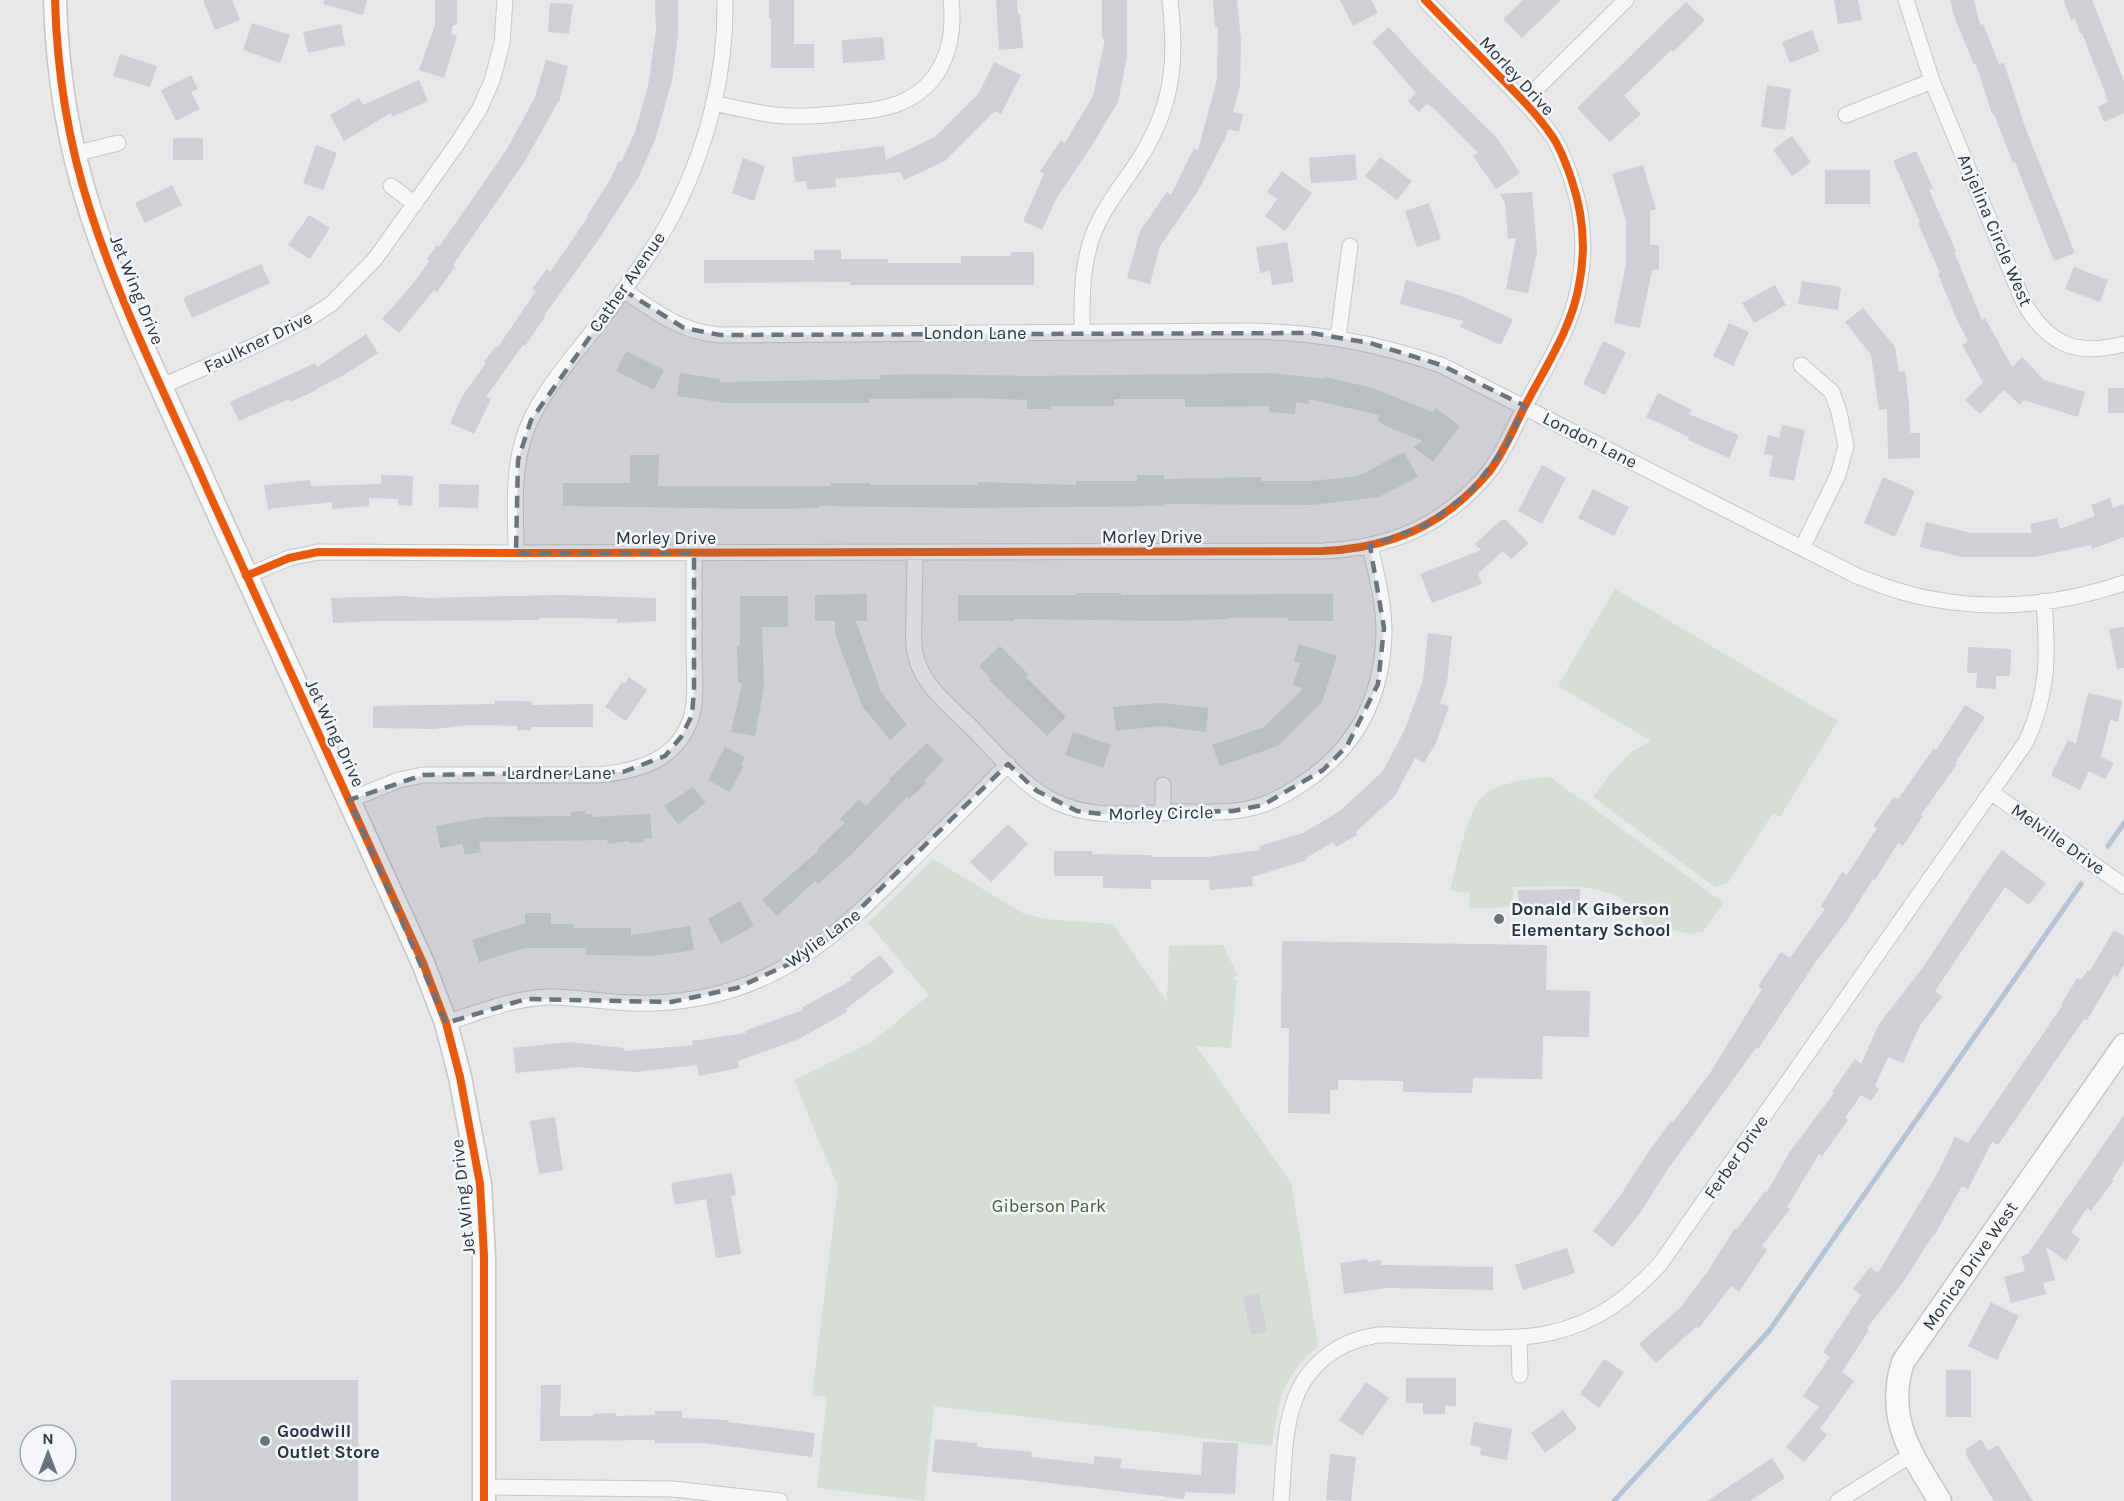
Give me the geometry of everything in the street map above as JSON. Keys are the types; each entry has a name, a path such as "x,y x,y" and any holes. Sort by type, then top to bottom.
{"main road":[{"name":"Jet Wing Drive","path":"55,0 63,100 74,154 90,210 115,281 246,576 423,963 446,1023 460,1077 480,1184 484,1256 484,1494"},
{"name":"Monica Drive West","path":"1940,1501 1911,1455 1900,1427 1896,1403 1897,1381 1903,1362 2124,1045"}],"street":[{"name":"Faulkner Drive","path":"162,386 256,345 311,317 331,304 375,259 473,118 492,81 502,43 505,0"},
{"name":"Cather Avenue","path":"516,553 518,460 531,420 540,402 662,233 679,203 705,135 713,103 720,71 725,26 725,0"},
{"path":"713,103 768,114 796,116 880,108 901,102 917,93 943,63 951,43 953,20 951,0"},
{"path":"1082,332 1082,281 1085,257 1094,232 1106,207 1154,133 1171,85 1174,31 1170,0"},
{"name":"Morley Drive","path":"246,576 289,558 318,552 1323,551 1370,546 1400,538 1428,524 1453,507 1489,471 1506,446 1562,337 1573,309 1583,259 1579,207 1563,158 1552,136 1524,101 1425,0"},
{"path":"1524,101 1626,0"},
{"name":"Anjelina Circle West","path":"1906,0 1932,81 2023,301 2034,321 2050,336 2066,344 2105,349 2124,344"},
{"path":"1846,115 1932,81"},
{"path":"74,154 118,143"},
{"path":"391,186 415,204"},
{"path":"1338,338 1350,246"},
{"name":"London Lane","path":"623,290 666,318 684,328 700,333 1285,331 1370,344 1441,365 1857,576 1899,591 1931,599 1992,605 2074,597 2124,583"},
{"path":"1801,365 1832,392 1839,411 1846,446 1838,475 1802,548"},
{"name":"Morley Circle","path":"915,552 914,641 916,657 931,686 1008,765 1037,791 1077,811 1102,814 1233,811 1263,805 1293,790 1323,770 1347,746 1378,684 1383,657 1383,618 1370,546"},
{"name":"Lardner Lane","path":"350,800 399,780 423,775 598,775 646,766 664,756 681,737 692,715 694,553"},
{"name":"Ferber Drive","path":"1281,1501 1289,1422 1294,1401 1304,1381 1317,1364 1333,1350 1351,1341 1375,1335 1519,1337 1550,1333 1598,1316 1622,1301 1660,1264 2026,742 2036,720 2046,676 2048,656 2044,601"},
{"name":"Wylie Lane","path":"446,1023 500,1004 526,999 549,997 633,1003 671,1002 705,997 770,975 800,959 831,937 863,909 1008,765"},
{"path":"1163,785 1163,813"},
{"name":"Melville Drive","path":"1992,793 2124,886"},
{"path":"1519,1337 1520,1375"},
{"path":"1838,1501 1911,1455"},
{"path":"484,1494 673,1489 780,1501"}],"highlighted area":[{"path":"623,290 684,328 720,335 1311,333 1370,343 1441,365 1525,406 1506,446 1472,490 1428,524 1370,546 1384,628 1378,684 1347,746 1323,770 1263,805 1233,811 1102,814 1077,811 1037,791 1008,764 831,937 800,959 737,988 671,1002 526,999 446,1023 349,800 423,775 623,772 665,756 681,737 692,715 694,690 694,553 516,553 518,460 531,420"}],"green space":[{"path":"1615,589 1838,721 1780,817 1773,813 1728,883 1715,887 1593,797 1610,774 1631,752 1651,741 1558,686"},
{"path":"1550,777 1724,903 1703,932 1690,934 1673,930 1650,936 1638,915 1627,902 1598,890 1569,887 1513,887 1513,907 1469,908 1470,893 1450,890 1466,828 1481,798 1495,788 1504,785"},
{"name":"Giberson Park","path":"933,859 1022,913 1045,919 1113,924 1167,1002 1169,946 1223,945 1237,974 1232,980 1237,980 1231,1048 1196,1046 1291,1183 1318,1346 1289,1379 1280,1402 1272,1446 934,1406 924,1501 817,1488 827,1397 812,1395 838,1187 794,1080 872,1042 929,995 868,923"}],"building":[{"path":"203,0 232,0 240,20 215,30"},
{"path":"324,0 367,0 363,15 323,4"},
{"path":"435,0 457,0 457,25 453,25 451,34 457,36 444,78 419,70 435,25"},
{"path":"655,0 678,0 678,34 672,81 655,140 638,178 599,239 525,346 523,345 486,397 491,399 474,434 450,423 463,395 536,291 532,289 547,269 550,272 588,217 619,161 621,162 635,132 648,86 656,30"},
{"path":"769,0 794,0 794,44 814,44 814,68 771,68"},
{"path":"996,0 1017,0 1023,48 999,50"},
{"path":"1102,0 1127,0 1127,58 1118,102 1056,199 1042,230 1023,221 1044,174 1040,171 1061,140 1065,143 1093,96 1105,39 1102,39"},
{"path":"1213,0 1237,0 1241,40 1240,86 1233,112 1243,114 1239,132 1228,129 1224,143 1198,191 1160,246 1150,284 1127,278 1140,231 1167,192 1171,195 1194,148 1198,150 1217,79 1218,27 1215,27"},
{"path":"1340,0 1371,0 1378,13 1353,26"},
{"path":"1523,0 1561,0 1522,38 1503,19"},
{"path":"1834,0 1858,0 1862,20 1838,24"},
{"path":"1950,0 1974,0 1980,25 1983,24 1999,64 2004,63 2024,124 2075,253 2054,261 2015,162 2013,163 1994,114 1992,114 1976,64 1974,65 1954,16"},
{"path":"2063,0 2092,0 2124,81 2124,113 2104,122 2098,107 2108,102 2103,87 2082,33 2075,19 2071,20"},
{"path":"1686,2 1705,20 1624,96 1641,114 1610,142 1577,108"},
{"path":"550,3 573,4 569,34 548,32"},
{"path":"252,23 290,35 280,63 243,50"},
{"path":"341,24 345,45 308,53 303,32"},
{"path":"1389,27 1424,66 1497,138 1520,173 1496,189 1473,156 1478,153 1433,108 1427,104 1419,112 1408,101 1416,93 1372,42"},
{"path":"1812,30 1820,51 1790,63 1782,42"},
{"path":"883,37 885,60 843,63 842,40"},
{"path":"120,54 157,66 150,87 113,76"},
{"path":"546,60 568,66 559,103 525,161 457,259 453,266 455,267 437,292 434,290 399,333 382,319 416,280 429,261 427,259 437,245 439,247 507,149 535,97"},
{"path":"994,62 1021,75 1001,114 995,111 945,161 904,180 900,172 835,179 836,187 807,190 806,181 795,182 792,157 884,146 886,160 935,137 979,93"},
{"path":"191,75 198,89 191,92 200,109 176,121 161,90"},
{"path":"419,80 428,101 392,117 391,113 344,141 330,115 359,98 363,105"},
{"path":"1767,85 1791,89 1785,130 1761,127"},
{"path":"1792,136 1811,162 1792,176 1773,150"},
{"path":"173,138 203,138 203,160 173,160"},
{"path":"316,145 337,153 323,190 303,183"},
{"path":"1916,151 1933,188 1929,190 1956,251 1954,252 1982,320 1985,318 2012,367 2022,357 2044,380 2085,392 2078,417 2024,400 2020,405 2004,390 1980,414 1965,400 1983,382 1962,345 1968,341 1957,320 1918,223 1920,222 1893,161"},
{"path":"1355,154 1357,180 1311,183 1309,158"},
{"path":"1380,157 1412,181 1397,200 1365,176"},
{"path":"743,158 765,166 754,201 732,193"},
{"path":"1643,165 1656,209 1650,211 1650,245 1659,245 1659,270 1652,270 1640,328 1614,323 1626,264 1626,221 1612,174"},
{"path":"1825,170 1870,170 1870,204 1825,204"},
{"path":"1282,171 1312,193 1285,231 1265,216 1277,199 1267,192"},
{"path":"172,185 182,205 145,223 135,203"},
{"path":"1532,192 1537,252 1528,293 1506,289 1516,238 1508,239 1505,203 1500,194"},
{"path":"1429,203 1441,239 1417,247 1405,211"},
{"path":"309,215 330,228 310,259 288,245"},
{"path":"1287,242 1294,282 1272,285 1270,271 1260,273 1256,247"},
{"path":"814,250 841,250 841,259 888,259 888,263 961,263 961,256 1011,256 1011,252 1034,252 1034,285 850,285 850,282 704,283 704,260 814,260"},
{"path":"261,264 270,283 192,318 183,298"},
{"path":"2074,267 2108,280 2100,302 2065,289"},
{"path":"1406,280 1459,295 1513,319 1501,345 1460,327 1463,321 1400,304"},
{"path":"1802,281 1841,287 1838,310 1798,304"},
{"path":"1775,285 1786,305 1754,323 1742,303"},
{"path":"1863,308 1895,347 1899,372 1905,371 1910,433 1920,433 1920,458 1888,459 1887,409 1879,410 1871,355 1845,322"},
{"path":"1729,323 1749,332 1733,366 1713,356"},
{"path":"366,334 378,353 317,390 290,402 289,399 239,421 230,402 315,363 317,367"},
{"path":"1603,341 1626,352 1605,395 1583,384"},
{"path":"626,351 664,370 654,390 616,371"},
{"path":"680,373 720,379 720,382 880,379 880,375 925,374 1027,376 1269,373 1325,379 1325,377 1373,388 1433,412 1436,408 1460,426 1433,462 1413,447 1423,441 1385,426 1377,420 1379,415 1309,399 1308,404 1296,402 1295,414 1269,412 1269,406 1185,407 1185,399 1114,399 1114,406 1051,406 1051,409 1027,409 1027,400 975,398 869,399 869,403 727,403 677,396"},
{"path":"2108,388 2124,388 2124,413 2108,413"},
{"path":"1658,393 1692,410 1689,414 1739,435 1729,458 1688,440 1689,437 1646,417"},
{"path":"1782,425 1805,430 1794,481 1769,476 1773,456 1764,454 1768,435 1779,438"},
{"path":"1404,452 1418,477 1379,497 1312,505 1164,504 1164,506 968,508 819,506 819,508 770,509 563,506 563,483 630,483 630,455 659,455 658,486 831,486 831,483 978,485 978,482 1076,485 1076,481 1137,481 1137,475 1164,475 1164,479 1261,477 1261,481 1312,481 1358,476"},
{"path":"1542,465 1566,478 1542,524 1518,511"},
{"path":"381,475 413,476 412,506 398,505 398,499 369,498 369,506 332,509 332,502 268,509 264,485 310,480 311,486 381,484"},
{"path":"1883,477 1915,491 1895,537 1864,523"},
{"path":"439,484 479,485 478,508 439,507"},
{"path":"1593,489 1629,507 1614,536 1578,518"},
{"path":"2110,498 2113,508 2124,504 2124,537 2092,549 2091,545 2035,557 1962,557 1920,547 1926,522 1971,533 2032,533 2030,524 2057,518 2060,529 2095,516 2091,505"},
{"path":"1501,520 1506,520 1529,543 1511,559 1503,551 1478,574 1482,584 1432,603 1420,574 1481,550 1475,544"},
{"path":"1076,593 1121,593 1121,595 1333,594 1333,621 1227,618 1173,621 1014,619 1014,621 958,621 958,595 1076,595"},
{"path":"867,594 867,621 856,621 881,692 907,725 890,740 862,706 835,634 835,621 815,621 815,595"},
{"path":"559,595 656,598 656,621 617,623 617,619 539,618 539,620 333,623 331,598 405,596 426,598"},
{"path":"740,596 788,596 788,627 762,627 764,687 755,736 731,732 742,683 738,683 737,646 740,646"},
{"path":"2124,627 2124,668 2117,669 2109,629"},
{"path":"1428,633 1452,636 1447,682 1440,703 1449,706 1436,743 1424,763 1415,758 1395,796 1356,832 1357,835 1336,847 1333,842 1306,858 1307,860 1252,877 1253,886 1210,890 1209,880 1151,880 1151,889 1103,888 1103,876 1054,876 1054,851 1092,851 1092,854 1151,855 1151,857 1207,857 1260,850 1259,846 1303,833 1340,811 1383,771 1405,729 1423,680"},
{"path":"1299,644 1337,656 1322,702 1278,746 1220,766 1212,745 1264,727 1303,689 1293,685 1300,663 1294,661"},
{"path":"1000,646 1028,674 1026,677 1066,717 1047,736 989,680 990,678 979,666"},
{"path":"1968,647 2011,649 2010,676 1996,676 1996,689 1976,688 1977,673 1967,673"},
{"path":"629,677 647,690 626,721 605,707 622,682 624,684"},
{"path":"2088,693 2122,701 2118,722 2110,720 2101,757 2114,763 2105,779 2089,771 2080,790 2051,775 2068,740 2076,744"},
{"path":"495,701 532,702 532,705 593,704 593,727 531,727 531,730 517,730 517,726 471,725 433,729 373,728 373,706 495,704"},
{"path":"1160,703 1208,708 1206,732 1160,726 1116,731 1113,707"},
{"path":"1965,705 1985,717 1955,763 1957,764 1921,815 1923,816 1903,846 1898,843 1758,1049 1756,1048 1668,1169 1640,1213 1613,1247 1593,1231 1671,1121 1673,1122 1710,1073 1762,989 1758,986 1781,952 1790,958 1825,909 1821,906 1842,872 1847,875 1877,828 1873,826 1894,797 1898,799 1934,748 1936,750"},
{"path":"1073,732 1111,745 1103,768 1065,755"},
{"path":"927,743 944,760 924,781 926,783 909,799 907,797 850,856 818,884 815,881 777,916 762,900 818,851 817,849 845,823 840,819 859,799 866,806 890,781 889,779"},
{"path":"725,747 745,757 741,765 743,767 730,792 708,780"},
{"path":"693,787 706,803 678,824 664,806"},
{"path":"585,811 585,814 592,814 592,817 650,814 652,838 643,839 644,842 629,843 629,841 608,844 607,840 479,842 481,852 465,855 462,844 440,848 436,826 486,817 571,816 571,812"},
{"path":"1008,824 1028,844 991,882 970,862"},
{"path":"2002,850 2046,883 2029,905 2005,887 1935,991 1942,997 1920,1025 1903,1063 1888,1057 1875,1086 1879,1089 1871,1101 1861,1095 1845,1118 1848,1120 1822,1156 1819,1154 1787,1207 1790,1209 1762,1246 1767,1250 1739,1292 1731,1286 1699,1328 1696,1327 1656,1363 1639,1344 1681,1307 1708,1271 1735,1228 1737,1229 1765,1191 1767,1192 1789,1153 1834,1093 1832,1092 1855,1059 1861,1064 1879,1024 1924,966"},
{"path":"1580,889 1580,913 1518,914 1518,890"},
{"path":"740,901 754,926 721,944 708,919"},
{"path":"525,913 551,913 551,924 574,924 574,928 631,928 631,935 690,926 694,950 653,956 586,955 586,948 525,948 479,962 472,940 525,923"},
{"path":"2114,930 2124,936 2124,965 2117,977 2114,975 2087,1020 2084,1019 1998,1145 1992,1142 1968,1189 1962,1186 1934,1236 1904,1281 1867,1328 1869,1330 1842,1372 1854,1381 1820,1429 1827,1435 1804,1462 1786,1447 1819,1407 1803,1396 1830,1357 1823,1352 1861,1295 1853,1289 1870,1267 1878,1273 1937,1174 1955,1137 1968,1143 2062,1006 2077,978 2081,980 2088,970 2090,971"},
{"path":"1282,941 1547,945 1546,990 1590,991 1589,1037 1543,1036 1542,1079 1473,1078 1472,1093 1403,1092 1403,1081 1338,1080 1338,1090 1330,1090 1330,1114 1288,1113 1289,1028 1281,1028"},
{"path":"880,955 894,972 846,1009 847,1012 799,1039 738,1061 739,1068 699,1076 697,1065 635,1072 578,1067 516,1073 513,1048 569,1042 624,1048 624,1051 693,1045 692,1041 746,1033 745,1031 803,1010 801,1008 852,980 850,978"},
{"path":"2124,1115 2124,1161 2112,1179 2114,1180 2091,1211 2087,1208 2071,1232 2080,1239 2066,1261 2046,1247 2055,1280 2043,1283 2046,1294 2011,1303 2004,1277 2025,1271 2021,1256 2028,1254"},
{"path":"555,1117 563,1170 539,1174 530,1121"},
{"path":"732,1173 736,1195 731,1196 741,1254 716,1258 706,1199 675,1205 671,1183"},
{"path":"1567,1248 1575,1273 1523,1290 1515,1265"},
{"path":"1367,1259 1368,1262 1381,1260 1381,1265 1493,1267 1493,1290 1387,1288 1344,1294 1340,1263"},
{"path":"1259,1294 1267,1331 1251,1335 1243,1297"},
{"path":"1991,1302 2019,1316 1997,1360 1968,1346"},
{"path":"1604,1359 1624,1372 1599,1408 1580,1394"},
{"path":"1946,1370 1971,1370 1971,1417 1946,1417"},
{"path":"1406,1378 1456,1378 1456,1406 1445,1406 1445,1414 1423,1414 1423,1403 1406,1403"},
{"name":"Goodwill Outlet Store","path":"171,1380 358,1380 358,1501 171,1501"},
{"path":"1366,1382 1389,1398 1362,1436 1339,1420"},
{"path":"541,1385 561,1385 560,1416 616,1413 616,1416 655,1415 655,1411 682,1411 682,1418 728,1420 728,1422 815,1433 812,1457 703,1443 655,1443 655,1440 540,1441"},
{"path":"1563,1410 1577,1429 1545,1453 1531,1433"},
{"path":"1474,1422 1512,1429 1507,1460 1480,1455 1481,1447 1470,1445"},
{"path":"935,1439 977,1443 977,1447 1032,1452 1031,1457 1094,1464 1094,1456 1122,1459 1120,1468 1201,1475 1203,1442 1238,1443 1235,1494 1185,1492 1184,1499 1024,1480 932,1472"},
{"path":"1981,1439 1988,1451 1998,1445 2033,1501 1994,1501 1966,1455 1966,1449"},
{"path":"1330,1454 1356,1457 1351,1501 1326,1500"},
{"path":"1772,1458 1785,1478 1750,1501 1707,1501"}],"waterway":[{"path":"2108,846 2124,823"},
{"path":"1614,1501 1769,1331 2081,884"}],"cycle path":[{"path":"55,0 58,53 65,106 82,184 102,246 130,318 423,963 446,1023 460,1077 480,1184 484,1256 484,1501"},
{"path":"246,576 289,558 318,552 1323,551 1358,548 1408,534 1453,507 1489,472 1500,456 1571,316 1579,285 1583,245 1576,194 1564,158 1552,136 1519,97 1425,0"}],"place":[{"name":"Donald K Giberson Elementary School","path":"1499,919"},
{"name":"Goodwill Outlet Store","path":"265,1441"}]}
